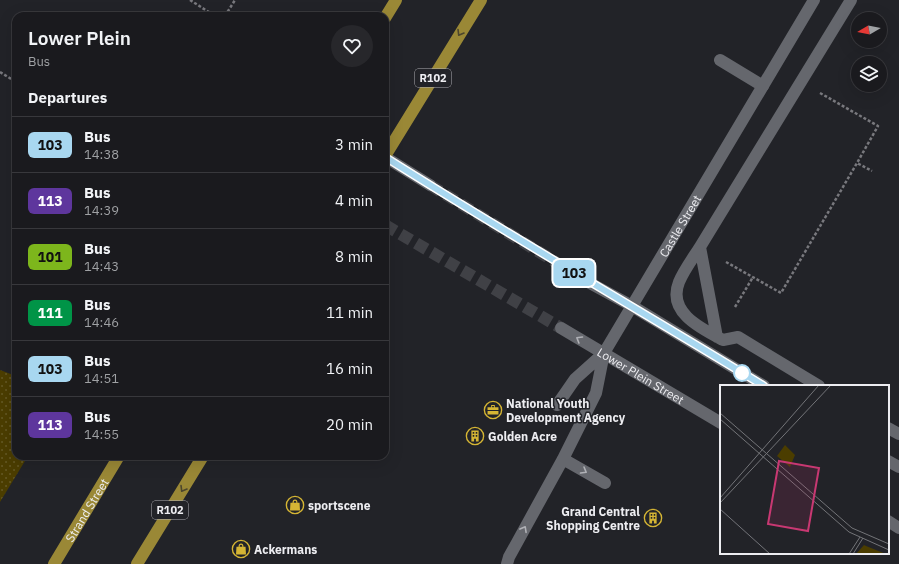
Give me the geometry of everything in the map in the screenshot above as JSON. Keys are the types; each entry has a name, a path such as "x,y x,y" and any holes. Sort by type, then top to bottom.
{"main road":[{"path":"389,12 396,0"},
{"name":"R102","path":"389,150 481,0"},
{"name":"Strand Street","path":"54,564 117,460"},
{"name":"R102","path":"137,564 201,460"}],"street":[{"name":"Castle Street","path":"507,564 596,393 604,353 814,0"},
{"path":"817,385 738,337 723,340 691,321 682,314 677,303 676,292 679,281 851,0"},
{"path":"720,60 763,86"},
{"path":"389,159 430,185"},
{"path":"700,246 717,337"},
{"path":"588,282 632,306 762,385"},
{"name":"Lower Plein Street","path":"561,328 720,422"},
{"path":"557,405 575,379 604,353"},
{"path":"889,429 899,434"},
{"path":"563,459 605,483"},
{"path":"889,462 899,467"},
{"path":"889,522 899,528"}],"path":[{"path":"190,0 209,12"},
{"path":"228,12 236,0"},
{"path":"0,72 12,80"},
{"path":"700,246 781,293 878,126 800,82"},
{"path":"857,163 872,171"}],"shaded area":[{"path":"0,370 12,374 12,460 26,460 0,502"}],"tunnel":[{"path":"430,185 588,282"},
{"path":"389,227 561,328"}],"bus line":[{"name":"103","path":"389,160 588,282 632,306 762,385"}],"place":[{"name":"National Youth Development Agency","path":"493,410"},
{"name":"Golden Acre","path":"475,436"},
{"name":"sportscene","path":"295,505"},
{"name":"Grand Central Shopping Centre","path":"653,518"},
{"name":"Ackermans","path":"241,549"}]}
